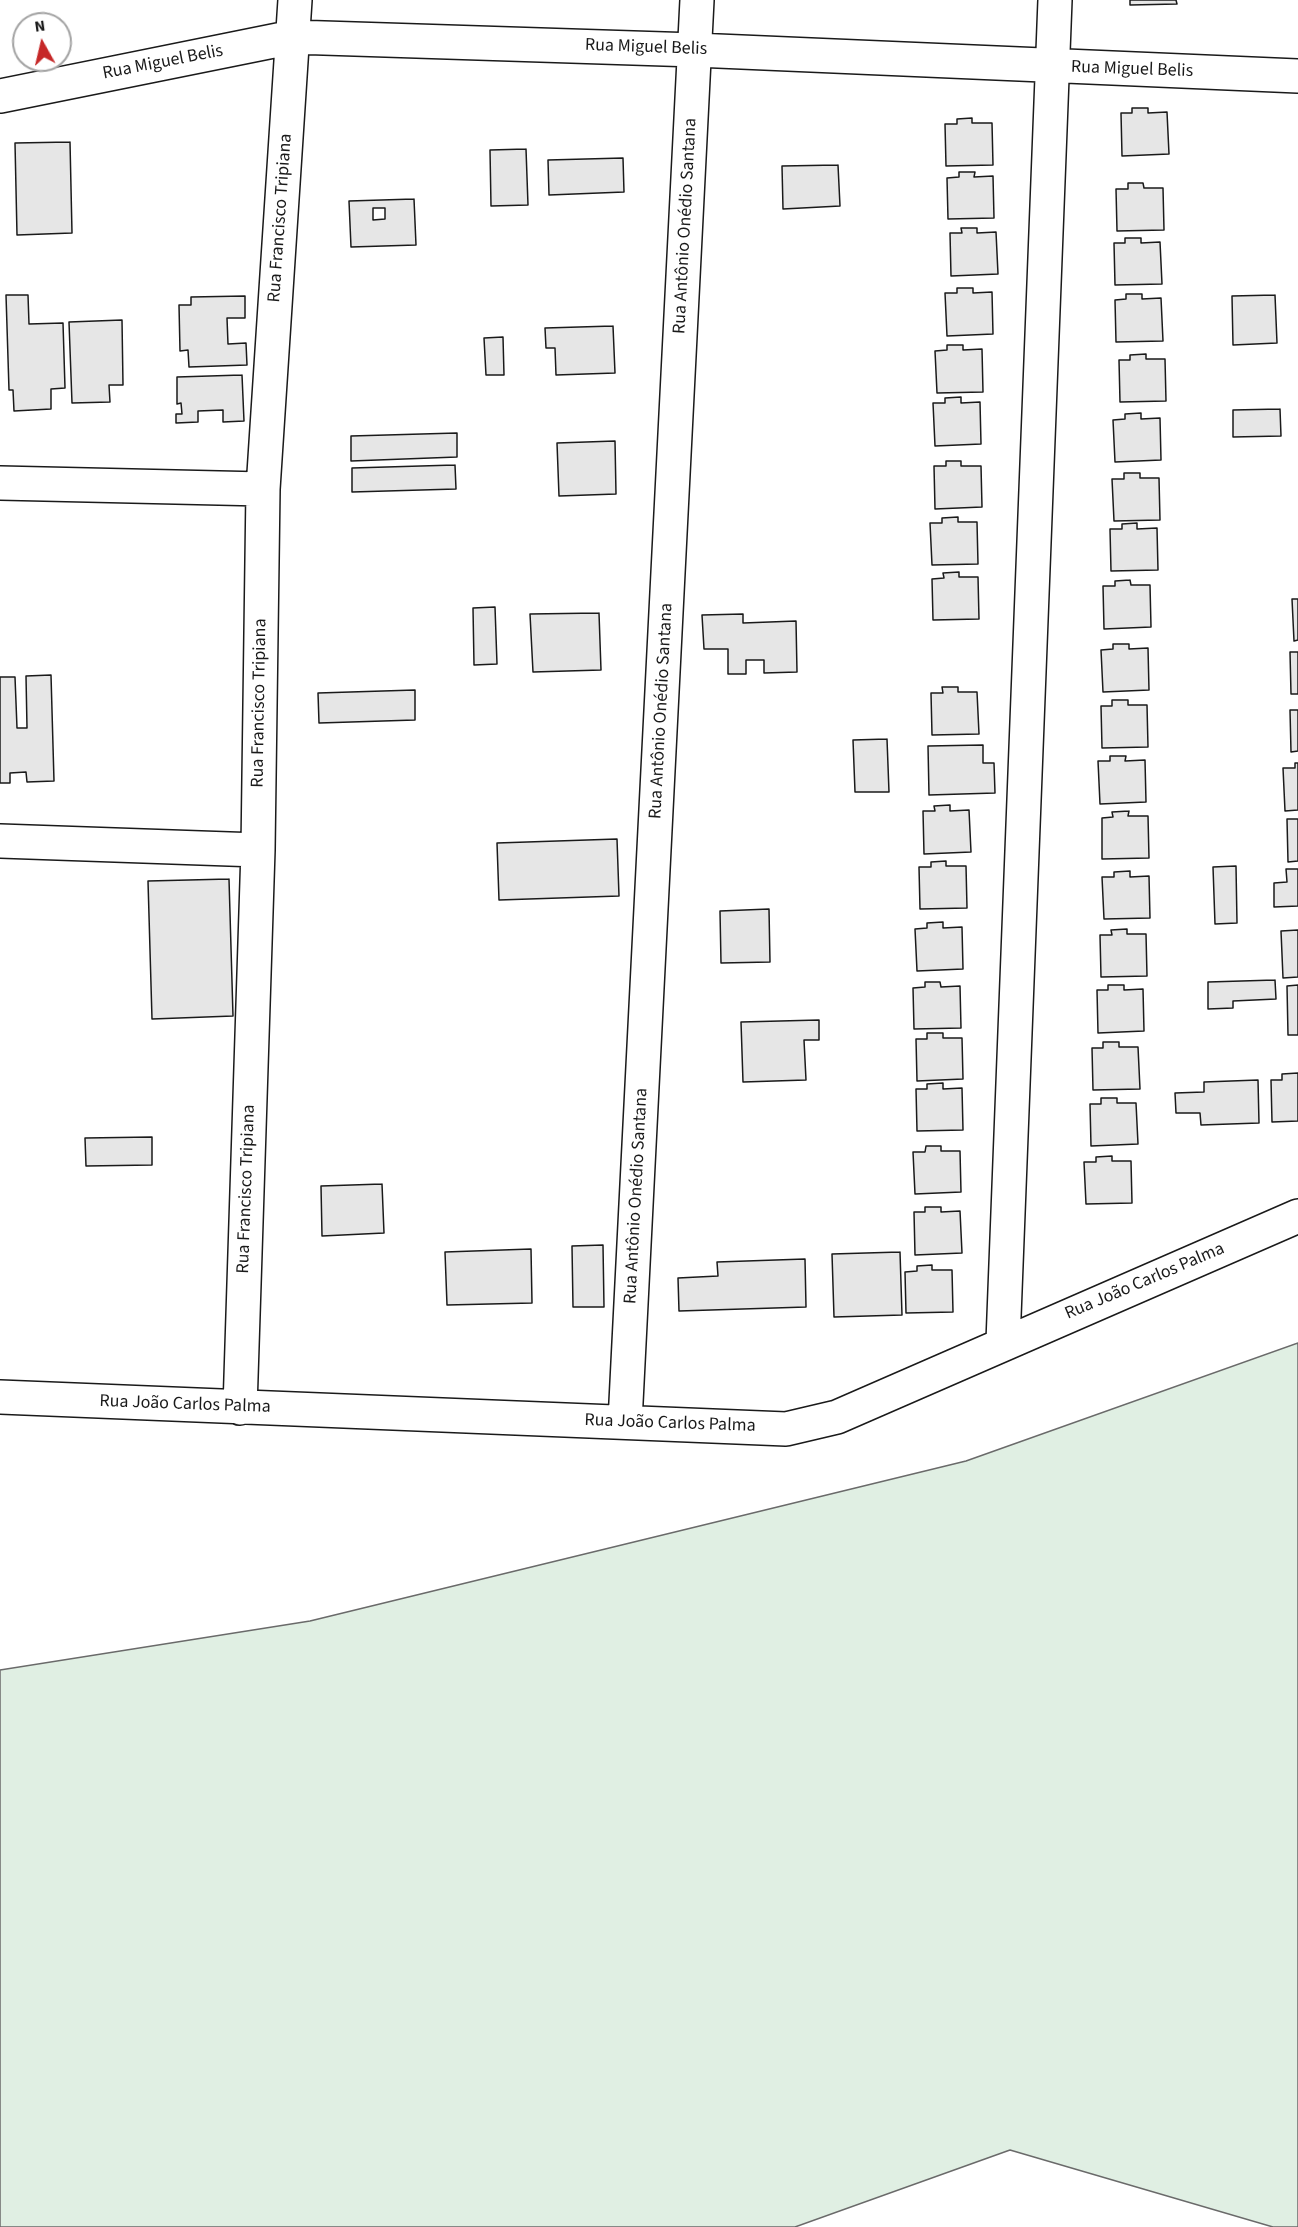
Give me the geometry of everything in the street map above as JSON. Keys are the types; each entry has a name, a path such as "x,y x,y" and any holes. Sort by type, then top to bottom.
{"street":[{"name":"Rua Francisco Tripiana","path":"240,1408 258,850 263,489 295,0"},
{"name":"Rua Antônio Onédio Santana","path":"625,1422 697,0"},
{"path":"1003,1342 1056,0"},
{"name":"Rua Miguel Belis","path":"0,96 293,37 695,50 1298,76"},
{"path":"0,483 263,489"},
{"path":"0,840 258,850"},
{"name":"Rua João Carlos Palma","path":"0,1397 786,1429 837,1417 1003,1342 1298,1216"}],"green space":[{"path":"1298,1343 1298,2227 1273,2227 1010,2150 795,2227 0,2227 0,1670 310,1621 966,1461"}],"building":[{"path":"1130,0 1176,0 1177,4 1130,5"},
{"path":"1132,108 1148,108 1148,113 1167,112 1169,154 1122,156 1121,113 1132,113"},
{"path":"972,118 972,123 992,123 993,165 946,166 945,124 957,124 957,119"},
{"path":"70,142 72,233 17,235 15,143"},
{"path":"526,149 528,205 491,206 490,150"},
{"path":"623,158 624,192 549,195 548,160"},
{"path":"838,165 840,206 783,209 782,166"},
{"path":"959,172 975,172 974,177 993,176 994,218 948,219 947,178 959,177"},
{"path":"1128,183 1143,183 1144,188 1163,188 1164,230 1117,231 1116,189 1128,189"},
{"path":"414,199 416,245 351,247 349,201","holes":["373,208 385,208 385,219 373,220"]},
{"path":"961,228 977,228 977,233 996,232 998,274 951,276 950,233 962,233"},
{"path":"1125,238 1141,238 1141,243 1160,242 1162,284 1115,285 1114,243 1125,243"},
{"path":"957,288 973,288 973,293 992,292 993,334 947,336 945,293 957,293"},
{"path":"1126,294 1142,294 1142,299 1161,298 1163,341 1116,342 1115,300 1126,299"},
{"path":"6,295 28,295 29,324 63,323 65,388 51,389 51,409 14,411 13,390 9,390"},
{"path":"1275,295 1277,343 1233,345 1232,296"},
{"path":"245,296 245,318 227,318 228,344 246,343 247,365 189,367 188,350 180,351 179,305 191,305 191,297"},
{"path":"122,320 123,385 109,385 110,402 72,403 69,322"},
{"path":"613,326 615,373 556,375 555,348 546,348 545,328"},
{"path":"503,337 504,375 486,375 484,338"},
{"path":"947,345 963,345 963,350 982,349 983,392 937,393 935,351 947,350"},
{"path":"1146,354 1146,359 1165,359 1166,401 1120,402 1119,360 1130,360 1130,355"},
{"path":"242,375 244,421 223,422 223,410 198,411 198,422 176,423 176,414 182,414 181,403 177,404 177,377"},
{"path":"961,397 961,403 980,402 981,444 935,446 933,403 945,403 945,398"},
{"path":"1280,409 1281,436 1233,437 1233,410"},
{"path":"1141,413 1141,419 1160,418 1161,460 1115,462 1113,420 1125,419 1125,414"},
{"path":"457,433 457,457 351,461 351,436"},
{"path":"615,441 616,494 559,496 557,443"},
{"path":"946,461 961,461 961,466 981,466 982,507 935,509 934,466 946,466"},
{"path":"455,465 456,489 352,492 352,468"},
{"path":"1124,473 1140,473 1140,478 1159,478 1160,520 1114,521 1112,479 1124,479"},
{"path":"958,517 958,522 977,522 978,564 932,565 930,523 942,523 942,518"},
{"path":"1137,523 1137,529 1157,528 1158,570 1111,571 1110,529 1122,529 1122,524"},
{"path":"959,572 959,577 978,577 979,619 933,620 932,579 944,578 943,573"},
{"path":"1130,580 1131,585 1150,585 1151,627 1104,629 1103,586 1115,586 1115,581"},
{"path":"1292,599 1298,599 1298,640 1294,641"},
{"path":"495,607 497,664 474,665 473,608"},
{"path":"599,613 601,670 533,672 530,614"},
{"path":"743,614 743,623 796,621 797,672 764,673 764,660 746,660 746,674 728,674 728,649 704,649 702,615"},
{"path":"1113,644 1129,644 1129,649 1148,648 1149,690 1103,692 1101,650 1113,649"},
{"path":"1290,652 1298,652 1298,694 1291,694"},
{"path":"51,675 54,781 27,782 26,772 10,773 10,783 0,783 0,677 15,677 17,728 27,728 26,676"},
{"path":"942,687 958,687 958,692 977,692 979,734 932,735 931,693 943,693"},
{"path":"415,690 415,720 319,723 318,693"},
{"path":"1112,700 1128,700 1128,705 1147,705 1148,747 1102,748 1101,706 1112,706"},
{"path":"1290,710 1298,710 1298,751 1291,752"},
{"path":"887,739 889,792 855,792 853,740"},
{"path":"983,745 983,763 994,763 995,793 929,795 928,746"},
{"path":"1110,756 1126,756 1125,761 1145,760 1146,802 1100,804 1098,761 1110,761"},
{"path":"1295,763 1298,763 1298,810 1285,811 1283,768 1295,768"},
{"path":"950,805 950,811 969,810 971,852 924,854 923,811 935,811 934,806"},
{"path":"1129,811 1128,816 1148,816 1149,858 1102,859 1102,818 1113,817 1112,812"},
{"path":"1287,819 1298,819 1298,861 1288,862"},
{"path":"617,839 619,896 499,900 497,843"},
{"path":"946,861 946,866 966,866 967,908 920,909 919,867 931,867 931,862"},
{"path":"1236,866 1237,923 1215,924 1213,867"},
{"path":"1286,869 1298,869 1298,906 1274,907 1274,883 1287,882"},
{"path":"1130,871 1130,877 1149,876 1150,918 1104,919 1102,877 1114,877 1114,872"},
{"path":"229,879 233,1016 152,1019 148,881"},
{"path":"769,909 770,962 721,963 720,911"},
{"path":"943,922 943,928 962,927 963,969 917,971 915,929 927,928 927,923"},
{"path":"1127,929 1127,934 1146,934 1147,976 1101,977 1100,935 1112,935 1111,930"},
{"path":"1298,930 1298,977 1283,978 1281,931"},
{"path":"1275,980 1276,999 1233,1001 1233,1008 1208,1009 1208,982"},
{"path":"925,982 940,982 941,987 960,986 961,1028 914,1029 913,988 925,987"},
{"path":"1108,985 1124,985 1124,990 1143,989 1144,1031 1098,1033 1097,990 1108,990"},
{"path":"1298,985 1298,1035 1288,1035 1287,986"},
{"path":"819,1020 819,1040 804,1040 806,1080 743,1082 741,1022"},
{"path":"927,1033 943,1033 943,1038 962,1038 963,1079 917,1081 916,1039 927,1039"},
{"path":"1103,1042 1119,1042 1119,1047 1138,1047 1140,1089 1093,1090 1092,1048 1103,1048"},
{"path":"1298,1073 1298,1121 1272,1122 1271,1080 1282,1080 1282,1074"},
{"path":"1258,1080 1259,1123 1201,1125 1200,1113 1176,1113 1175,1093 1204,1092 1204,1082"},
{"path":"943,1083 943,1089 962,1088 963,1130 917,1131 916,1089 927,1089 927,1084"},
{"path":"1101,1098 1117,1098 1117,1103 1136,1103 1138,1144 1091,1146 1090,1104 1101,1104"},
{"path":"152,1137 152,1165 86,1166 85,1138"},
{"path":"926,1146 941,1146 941,1151 960,1151 961,1192 915,1194 913,1152 925,1152"},
{"path":"1112,1156 1112,1161 1131,1161 1132,1203 1086,1204 1084,1162 1096,1162 1096,1157"},
{"path":"382,1184 384,1233 322,1236 321,1186"},
{"path":"925,1207 941,1207 941,1212 960,1211 962,1253 915,1255 914,1212 925,1212"},
{"path":"603,1245 604,1307 573,1307 572,1246"},
{"path":"531,1249 532,1303 447,1305 445,1252"},
{"path":"900,1252 902,1315 834,1317 832,1254"},
{"path":"805,1259 806,1307 679,1311 678,1278 718,1276 717,1262"},
{"path":"932,1265 932,1270 952,1270 953,1312 906,1313 905,1272 917,1271 917,1266"}]}
